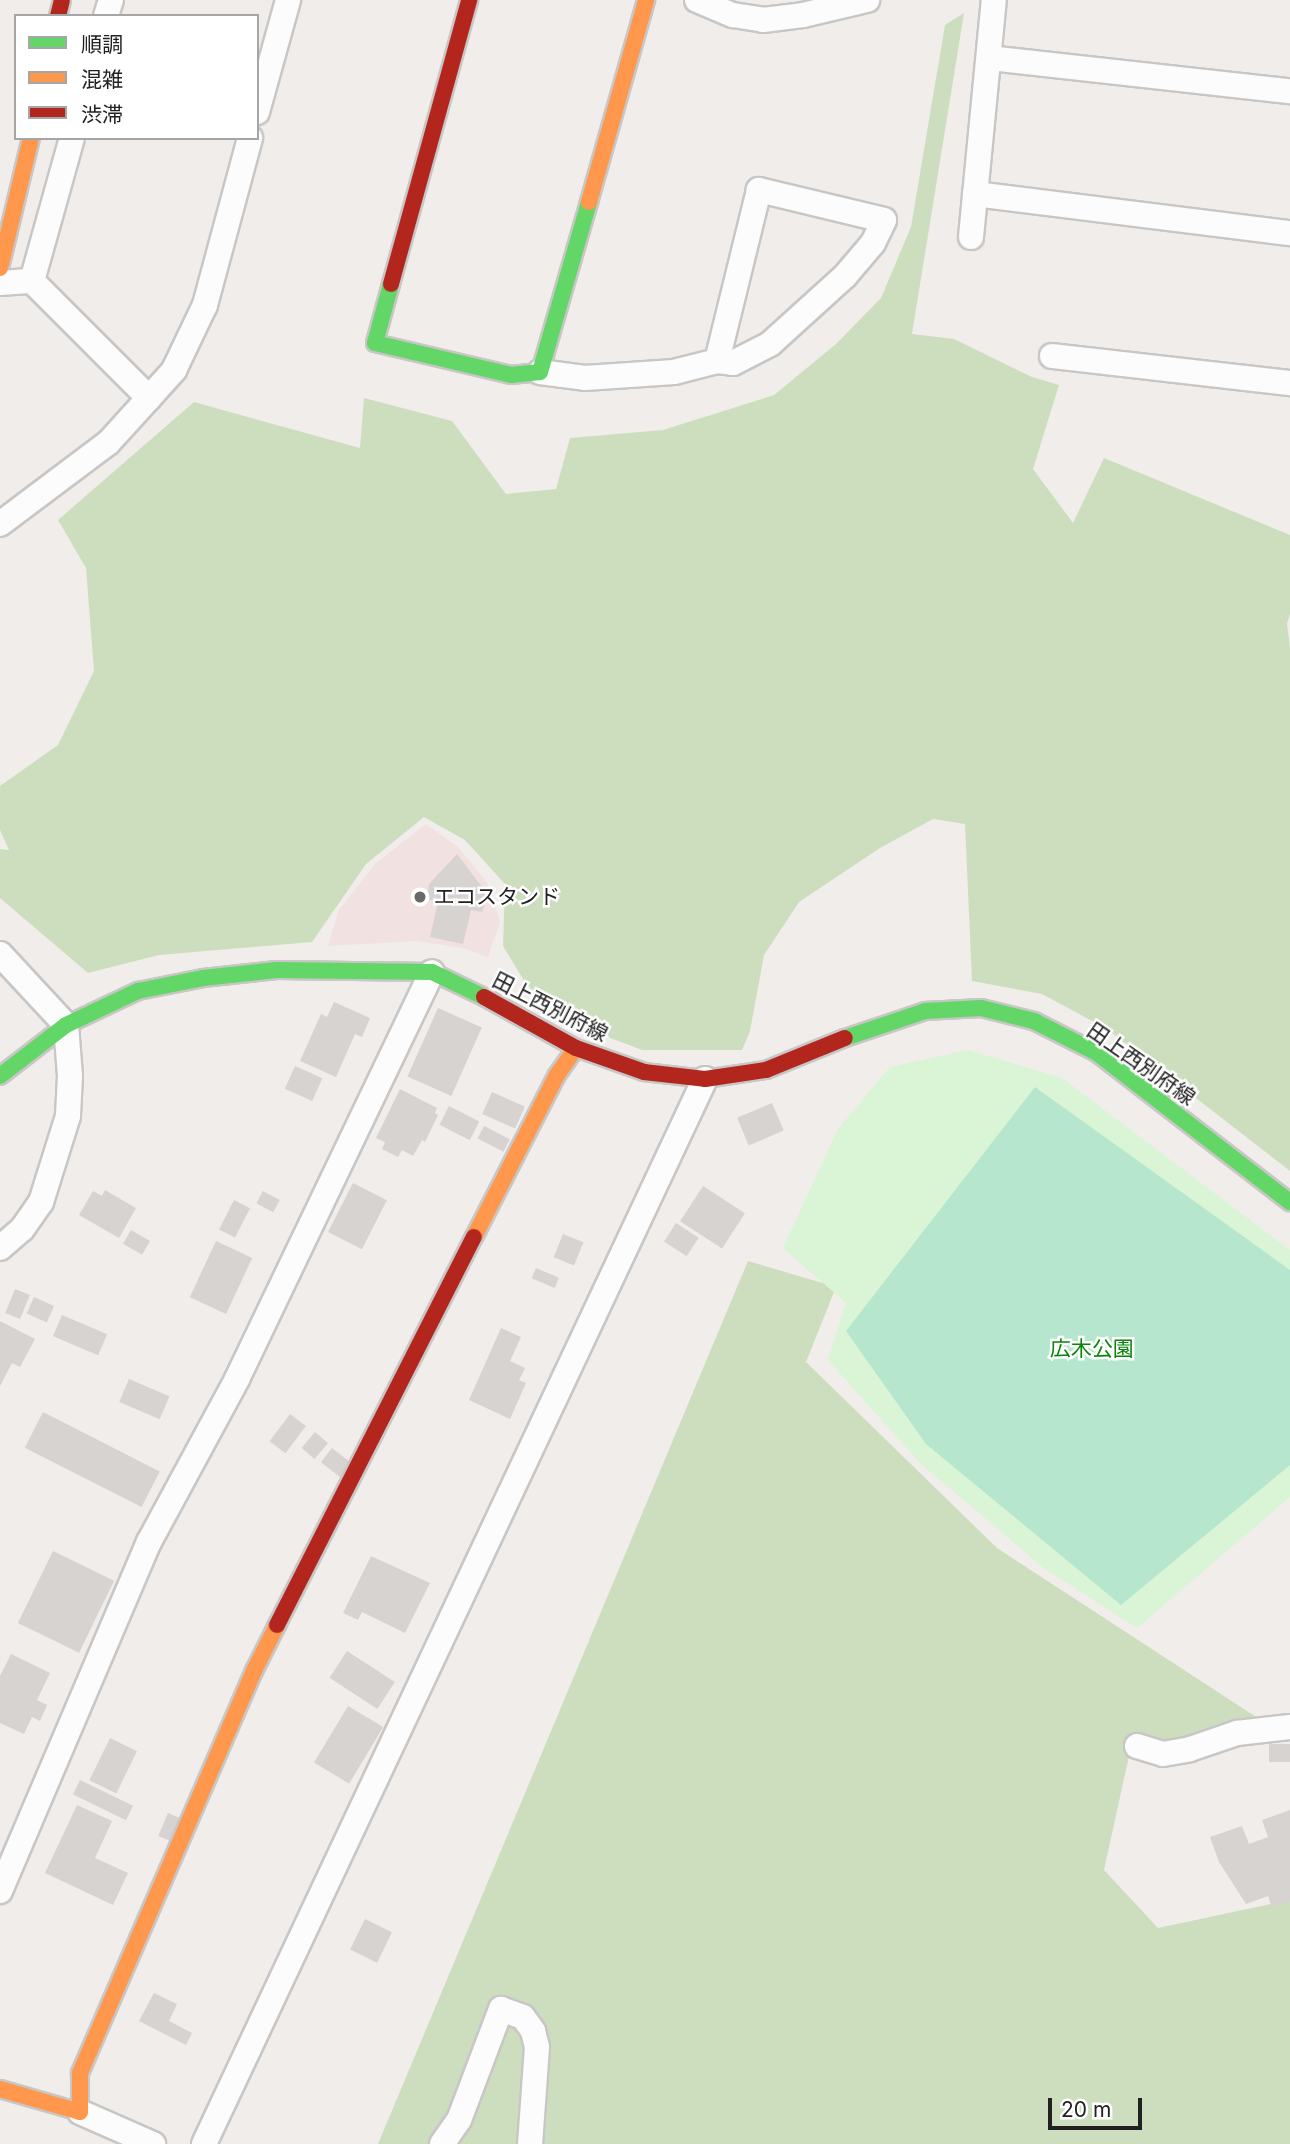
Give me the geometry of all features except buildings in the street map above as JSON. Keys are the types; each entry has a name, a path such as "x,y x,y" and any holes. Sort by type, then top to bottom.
{"street":[{"path":"259,105 288,0"},
{"path":"469,0 374,343 511,375 540,372 585,378 674,372 717,362 733,363 770,344 845,276 873,243 884,220 759,190 717,362"},
{"path":"540,372 646,0"},
{"path":"696,0 733,15 763,20 864,1"},
{"path":"971,237 994,0"},
{"path":"989,58 1290,91"},
{"path":"0,268 31,140"},
{"path":"32,281 71,140"},
{"path":"0,524 108,443 174,370 205,305 249,140"},
{"path":"975,194 1290,233"},
{"path":"0,283 32,281 149,398"},
{"path":"1052,356 1290,383"},
{"path":"0,956 66,1025 70,1076 68,1116 41,1202 22,1229 0,1248"},
{"name":"田上西別府線","path":"0,1076 66,1025 138,991 203,978 277,970 432,972 481,995 576,1048 644,1072 705,1079 766,1070 862,1031 925,1011 981,1008 1034,1021 1097,1054 1290,1202"},
{"path":"0,1891 149,1542 237,1379 432,972"},
{"path":"80,2112 80,2073 254,1671 557,1075 576,1048"},
{"path":"204,2144 705,1079"},
{"path":"1137,1746 1163,1754 1190,1749 1237,1733 1290,1727"},
{"path":"442,2144 459,2120 501,2009 523,2017 533,2031 537,2047 530,2144"},
{"path":"0,2089 80,2112 153,2144"}],"shaded area":[{"name":"エコスタンド","path":"426,824 458,847 487,883 500,922 488,957 463,948 416,941 328,946 339,910 376,863"}],"green space":[{"path":"964,13 912,334 954,339 1032,377 1059,385 1033,469 1073,523 1104,458 1290,535 1290,613 1287,624 1290,648 1290,1171 1107,1029 1042,994 972,981 965,824 933,819 880,848 799,902 764,955 750,1031 742,1050 642,1050 566,1021 526,984 503,946 505,884 465,840 424,817 366,864 312,942 159,955 88,973 0,898 0,849 9,850 0,830 0,786 58,745 94,671 86,568 58,520 194,402 360,448 364,398 452,421 506,494 556,489 570,438 663,430 774,395 836,344 881,298 911,227 945,25"},
{"name":"広木公園","path":"968,1050 1062,1078 1290,1250 1290,1497 1137,1628 1045,1569 921,1464 828,1360 846,1303 783,1248 838,1129 890,1067"},
{"name":"広木公園","path":"1035,1087 1290,1270 1290,1465 1121,1605 926,1444 846,1331"},
{"path":"748,1261 836,1287 806,1362 997,1548 1270,1726 1129,1756 1104,1870 1158,1928 1290,1900 1290,2144 378,2144"}],"traffic: fast":[{"path":"391,284 375,343 511,375 540,372 589,202"},
{"path":"0,1076 66,1025 138,991 203,978 277,970 432,972 484,997"},
{"path":"845,1038 925,1011 981,1008 1034,1021 1097,1053 1290,1202"}],"traffic: slow":[{"path":"589,202 646,0"},
{"path":"0,268 31,140"},
{"path":"474,1237 557,1075 576,1048"},
{"path":"0,2089 80,2112 80,2073 254,1671 277,1625"}],"traffic: jam":[{"path":"58,14 62,0"},
{"path":"391,284 469,0"},
{"path":"484,997 576,1048 644,1072 705,1079 766,1070 845,1038"},
{"path":"277,1625 474,1237"}],"place":[{"name":"エコスタンド","path":"420,897"}]}
